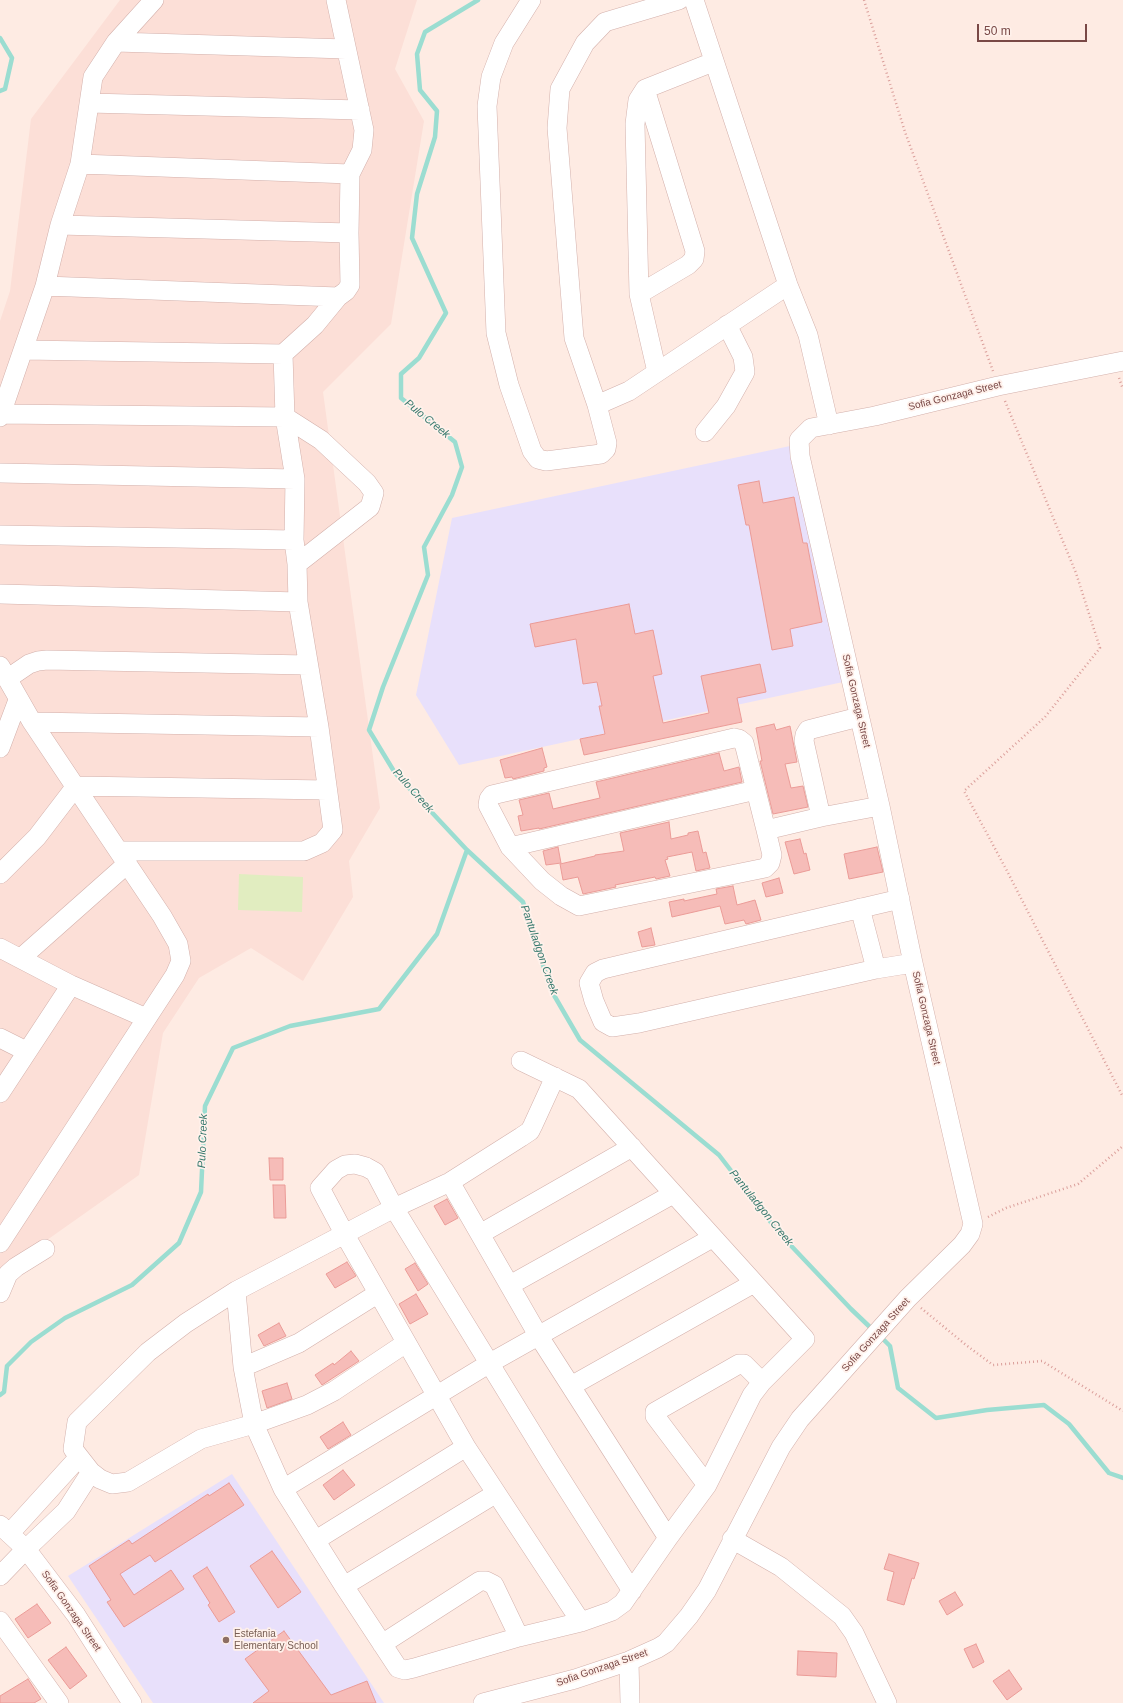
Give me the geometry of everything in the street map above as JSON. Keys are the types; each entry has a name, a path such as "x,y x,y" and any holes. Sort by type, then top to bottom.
{"street":[{"path":"154,0 116,42 93,77 80,164 60,225 45,286 1,415 285,417 321,440 366,483 374,493 370,507 297,564"},
{"path":"23,350 283,354 315,325 338,297 346,291 350,285 350,174 362,150 364,130 336,0"},
{"path":"532,0 504,43 491,77 487,106 496,333 509,385 532,451 538,459 546,461 601,454 606,449 607,443 597,405 574,338 557,128 560,89 585,43 606,22 679,0"},
{"path":"694,0 788,285 808,335 829,425"},
{"path":"116,42 346,49"},
{"path":"657,372 639,294 635,124 638,100 645,89 714,62"},
{"path":"639,294 688,265 694,259 695,252 645,89"},
{"path":"89,103 360,110"},
{"path":"80,164 350,174"},
{"path":"60,225 349,234"},
{"path":"597,405 630,391 788,285"},
{"path":"45,286 338,297"},
{"path":"705,432 726,406 745,372 744,357 727,325"},
{"path":"21,958 123,857 304,851 322,843 333,830 319,727 298,602 297,564 294,540 294,479 285,417 283,354"},
{"name":"Sofia Gonzaga Street","path":"483,1703 575,1679 629,1661 666,1643 689,1616 707,1590 732,1539 781,1447 800,1419 908,1298 962,1245 970,1234 973,1224 800,456 799,440 811,428 875,416 998,386 1123,361"},
{"path":"0,473 294,479"},
{"path":"0,535 294,540"},
{"path":"0,594 298,602"},
{"path":"0,1243 175,975 181,961 178,944 162,916 32,722 3,672 38,660 308,665"},
{"path":"0,748 18,700"},
{"path":"821,817 804,741 805,735 808,730 859,717"},
{"path":"32,722 319,727"},
{"path":"734,738 739,739 744,743 766,830 772,856 770,863 765,868 579,906 561,896 542,881 510,847 488,805 489,799 492,795 734,738"},
{"path":"76,786 327,790"},
{"path":"0,874 37,836 76,786"},
{"path":"510,847 756,790"},
{"path":"766,830 821,817 880,806"},
{"path":"900,899 603,969 595,973 589,983 594,1001 603,1022 612,1027 639,1023 913,963"},
{"path":"860,908 876,970"},
{"path":"0,948 71,985 146,1018"},
{"path":"0,1093 26,1051 71,985"},
{"path":"0,1038 26,1051"},
{"path":"236,1291 243,1367 254,1424 283,1489 398,1668 405,1670 519,1637 581,1622 612,1611 623,1602 632,1591 668,1538 707,1485 752,1396 762,1382 805,1339 712,1238 579,1088 521,1061"},
{"path":"406,1343 334,1391 307,1405 254,1424 201,1439 128,1482 112,1484 100,1479 91,1472 73,1448 77,1422 148,1352 186,1323 236,1291 394,1208 450,1182 530,1131 555,1077"},
{"path":"480,1234 632,1147"},
{"path":"581,1622 466,1447 344,1235 320,1188 336,1170 345,1165 355,1164 366,1167 375,1172 394,1208 550,1462 632,1591"},
{"path":"450,1182 538,1335 668,1538"},
{"path":"510,1285 673,1194"},
{"path":"283,1489 490,1363 712,1238"},
{"path":"0,1293 8,1274 16,1267 45,1249"},
{"path":"571,1386 754,1283"},
{"path":"243,1367 299,1343 377,1294"},
{"path":"707,1485 655,1416 655,1412 739,1364 744,1364 762,1382"},
{"path":"316,1540 466,1447"},
{"path":"5,1529 79,1457"},
{"path":"0,1576 66,1511 91,1472"},
{"path":"344,1586 496,1494"},
{"name":"Sofia Gonzaga Street","path":"5,1529 26,1549 76,1615 132,1703"},
{"path":"732,1539 781,1566 842,1616 854,1633 887,1703"},
{"path":"382,1644 480,1581 486,1581 494,1585 519,1637"},
{"path":"0,1621 59,1703"},
{"path":"629,1661 630,1703"}],"path":[{"path":"864,0 905,132 998,386 1076,573 1100,648 1045,717 964,791 1006,868 1123,1097"},
{"path":"973,1224 1006,1208 1078,1184 1123,1146"},
{"path":"908,1298 993,1365 1042,1361 1123,1410"}],"shaded area":[{"path":"120,0 417,0 395,69 424,121 391,324 323,392 380,808 349,861 353,897 303,981 251,948 199,978 163,1033 139,1175 6,1269 0,1286 0,321 10,291 31,119"},
{"path":"790,446 843,682 459,765 416,695 452,518"},
{"name":"Estefania Elementary School","path":"232,1474 384,1703 153,1703 68,1576"}],"green space":[{"path":"239,874 303,877 302,912 238,910"}],"building":[{"path":"759,481 763,503 794,497 803,543 807,543 822,622 790,629 793,646 772,650 749,525 746,525 738,485"},
{"path":"629,604 635,634 653,630 662,674 653,676 663,723 709,713 701,676 760,664 766,692 737,698 742,722 584,755 580,739 605,734 599,706 602,706 597,682 583,684 576,639 535,647 530,624"},
{"path":"774,724 776,730 790,726 797,762 785,764 791,788 803,786 808,807 773,814 760,761 762,761 756,728"},
{"path":"542,748 547,767 544,768 544,771 513,779 512,777 505,778 500,760"},
{"path":"719,753 724,771 739,767 742,782 539,829 521,831 518,816 523,815 519,800 549,793 553,809 600,798 596,782"},
{"path":"669,822 671,839 698,831 703,853 706,852 710,868 696,871 692,852 667,857 668,859 665,860 670,876 656,879 655,877 615,885 616,887 583,894 578,877 563,880 560,864 595,855 624,851 620,833"},
{"path":"800,839 804,854 806,853 810,870 794,874 785,842"},
{"path":"558,847 561,863 546,865 543,851"},
{"path":"877,847 883,872 849,879 844,854"},
{"path":"779,878 783,893 766,897 762,883"},
{"path":"733,886 737,905 755,900 761,920 746,924 744,920 725,924 720,906 672,917 669,902 684,899 684,901 717,894 716,889"},
{"path":"651,928 655,945 642,947 638,932"},
{"path":"269,1158 283,1158 283,1180 270,1180"},
{"path":"273,1185 285,1185 286,1218 274,1218"},
{"path":"447,1199 458,1218 445,1225 434,1206"},
{"path":"347,1262 356,1276 335,1288 326,1274"},
{"path":"415,1263 428,1284 418,1291 405,1269"},
{"path":"416,1294 428,1314 410,1324 399,1304"},
{"path":"279,1323 286,1336 264,1346 258,1335"},
{"path":"351,1351 359,1361 322,1385 315,1375 333,1363 334,1365"},
{"path":"287,1383 292,1399 267,1408 262,1391"},
{"path":"343,1422 351,1435 328,1449 320,1437"},
{"path":"343,1470 355,1485 334,1500 323,1485"},
{"path":"229,1483 244,1505 155,1562 150,1555 120,1574 134,1595 171,1570 184,1589 124,1627 107,1602 111,1600 89,1566 129,1540 132,1544 208,1494 209,1496"},
{"path":"272,1551 301,1592 278,1608 250,1566"},
{"path":"889,1554 919,1563 914,1579 912,1578 904,1605 887,1600 894,1572 884,1569"},
{"path":"207,1567 235,1612 219,1622 208,1605 210,1603 193,1576"},
{"path":"955,1592 963,1605 947,1615 939,1601"},
{"path":"37,1604 51,1623 28,1638 15,1619"},
{"path":"284,1631 331,1695 367,1681 376,1703 253,1703 269,1691 245,1659"},
{"path":"976,1644 984,1662 973,1668 964,1649"},
{"path":"66,1647 87,1676 70,1689 48,1660"},
{"path":"798,1651 837,1653 836,1677 797,1675"},
{"path":"1009,1670 1022,1689 1007,1700 993,1681"},
{"path":"28,1679 41,1699 34,1703 0,1703 0,1696"}],"waterway":[{"name":"Pulo Creek","path":"478,0 425,32 417,54 420,90 437,111 435,137 417,194 412,238 446,313 419,358 401,374 401,398 455,442 462,467 452,495 424,547 428,575 383,687 369,730 395,773 467,850 523,902 551,990 580,1040 719,1155 779,1233 873,1330"},
{"path":"0,38 12,58 5,89 0,91"},
{"name":"Pulo Creek","path":"0,1395 4,1392 7,1366 31,1342 65,1318 132,1285 179,1243 201,1192 205,1106 233,1048 290,1026 379,1009 437,934 467,850"},
{"name":"Pantuladgon Creek","path":"880,1336 890,1346 898,1388 936,1418 987,1410 1044,1405 1069,1424 1109,1473 1123,1478"}],"place":[{"name":"Estefania Elementary School","path":"226,1640"}]}
